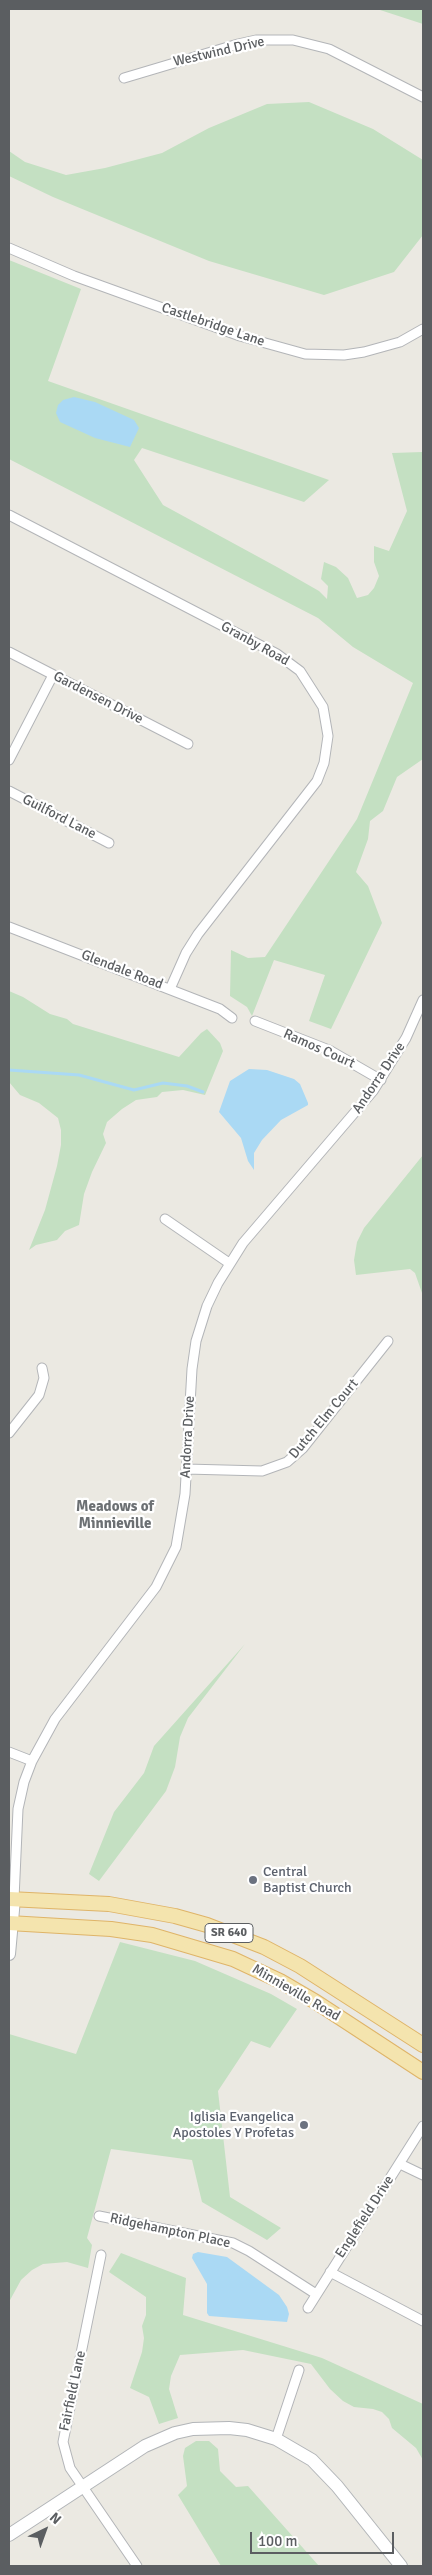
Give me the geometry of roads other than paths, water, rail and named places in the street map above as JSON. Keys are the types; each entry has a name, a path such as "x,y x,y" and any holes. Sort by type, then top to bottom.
{"main road":[{"name":"Minnieville Road","path":"12,1899 81,1902 135,1908 175,1916 223,1930 264,1947 300,1966 423,2045"},
{"name":"Minnieville Road","path":"11,1923 93,1927 152,1935 233,1959 280,1981 309,1998 423,2072"}],"street":[{"name":"Westwind Drive","path":"124,78 238,44 274,39 293,40 329,49 423,97"},
{"name":"Castlebridge Lane","path":"9,248 74,276 231,332 305,354 344,355 364,352 400,342 423,329"},
{"name":"Granby Road","path":"9,515 277,654 300,671 322,707 328,736 324,763 317,781 198,934 186,953 170,989"},
{"name":"Gardensen Drive","path":"9,652 188,744"},
{"path":"9,760 53,674"},
{"name":"Guilford Lane","path":"9,791 109,843"},
{"name":"Glendale Road","path":"9,927 220,1008 232,1018"},
{"name":"Andorra Drive","path":"12,1899 18,1809 24,1782 32,1760 55,1719 162,1578 170,1563 179,1535 186,1469 188,1407 196,1341 207,1306 229,1262 242,1243 360,1108 380,1080 406,1038 423,1000"},
{"name":"Ramos Court","path":"256,1021 329,1050 380,1080"},
{"path":"165,1219 229,1262"},
{"name":"Dutch Elm Court","path":"186,1469 262,1471 287,1462 303,1448 388,1341"},
{"path":"9,1433 39,1395 44,1378 42,1368"},
{"path":"9,1752 32,1760"},
{"path":"9,1954 12,1899"},
{"name":"Englefield Drive","path":"308,2308 423,2126"},
{"path":"400,2164 423,2175"},
{"name":"Ridgehampton Place","path":"99,2216 233,2243 249,2250 316,2294"},
{"name":"Fairfield Lane","path":"102,2256 64,2433 67,2462 138,2566"},
{"path":"330,2272 423,2321"},
{"path":"276,2439 299,2370"},
{"path":"9,2535 145,2446 175,2433 193,2429 229,2428 247,2430 276,2439 295,2449 324,2471 401,2566"}],"water":[{"path":"74,397 95,402 134,420 139,428 130,447 95,438 60,422 56,413 58,405 63,400"},
{"path":"249,1069 267,1070 294,1079 300,1084 308,1103 308,1105 281,1120 262,1140 254,1153 254,1170 248,1161 241,1138 219,1112 230,1081"},
{"path":"198,2252 227,2257 279,2295 287,2307 289,2314 287,2322 209,2316 207,2313 207,2284 192,2258 193,2254"}],"waterway":[{"path":"9,1070 79,1075 134,1090 163,1083 187,1086 203,1092"}],"place":[{"name":"Central Baptist Church","path":"253,1880"},
{"name":"Iglisia Evangelica Apostoles Y Profetas","path":"304,2125"}],"district":[{"name":"Meadows of Minnieville","path":"115,1516"}]}
